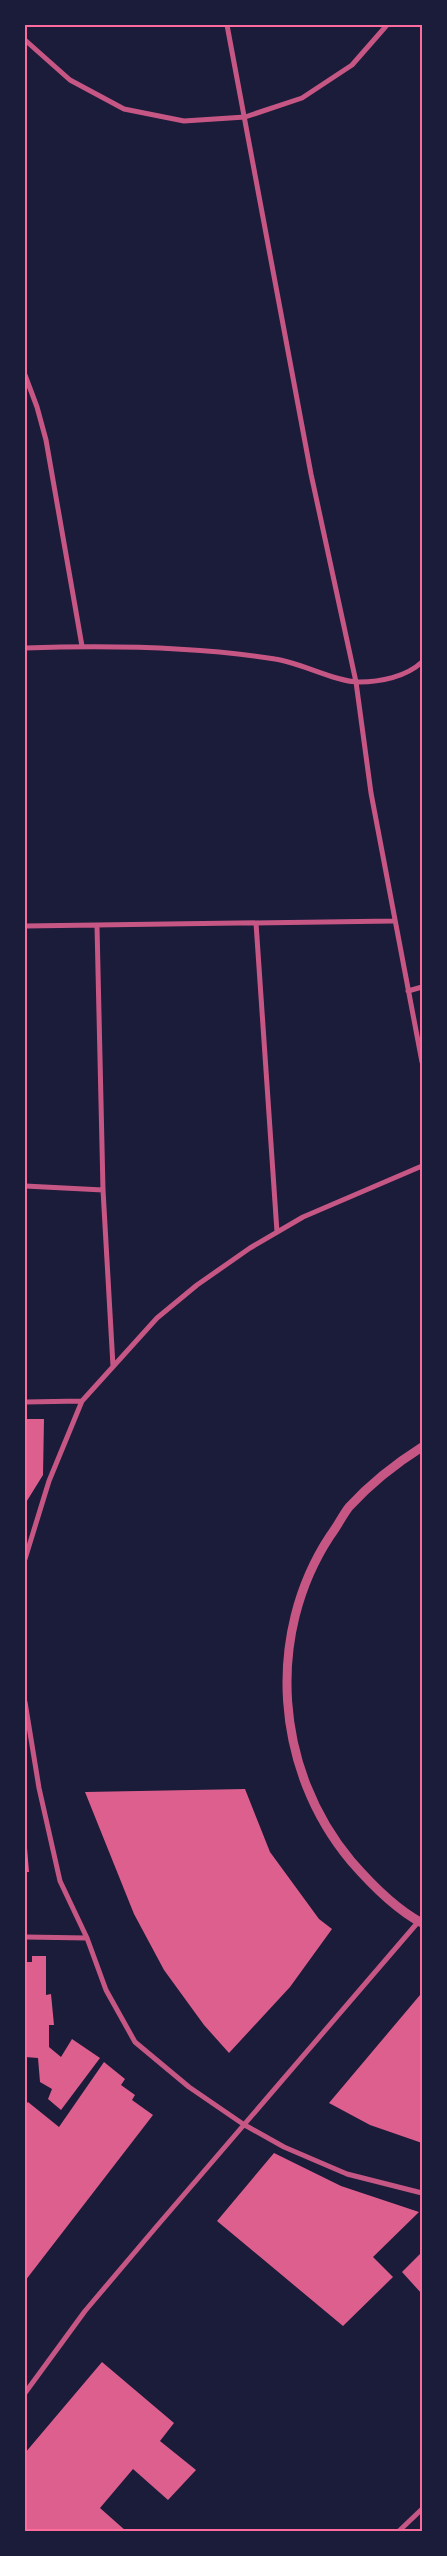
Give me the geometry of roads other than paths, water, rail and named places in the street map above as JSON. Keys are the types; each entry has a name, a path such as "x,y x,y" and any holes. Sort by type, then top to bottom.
{"street":[{"path":"227,25 311,474 356,682 371,793 393,921 422,1062"},
{"path":"25,40 70,80 124,108 184,121 245,117 302,98 352,65 387,25"},
{"path":"25,375 38,407 46,440 82,646"},
{"path":"25,648 82,646 216,652 277,659 356,682 386,681 422,662"},
{"path":"25,926 393,921"},
{"path":"256,923 277,1232"},
{"path":"97,926 103,1190 113,1366"},
{"path":"408,991 422,987"},
{"path":"25,1559 49,1481 82,1401 157,1318 197,1285 303,1217 350,1195 422,1166"},
{"path":"25,1186 103,1190"},
{"path":"25,1402 82,1401"},
{"path":"25,2393 85,2311 243,2124 420,1922 372,1885 334,1840 315,1805 306,1788 290,1731 286,1671 295,1612 316,1558 348,1508 391,1467 422,1447"},
{"path":"25,1702 39,1788 60,1880 87,1938 106,1990 135,2042 189,2087 243,2124 284,2147 347,2174 422,2193"},
{"path":"25,1937 87,1938"},
{"path":"25,2381 31,2386"},
{"path":"399,2531 422,2509"}]}
